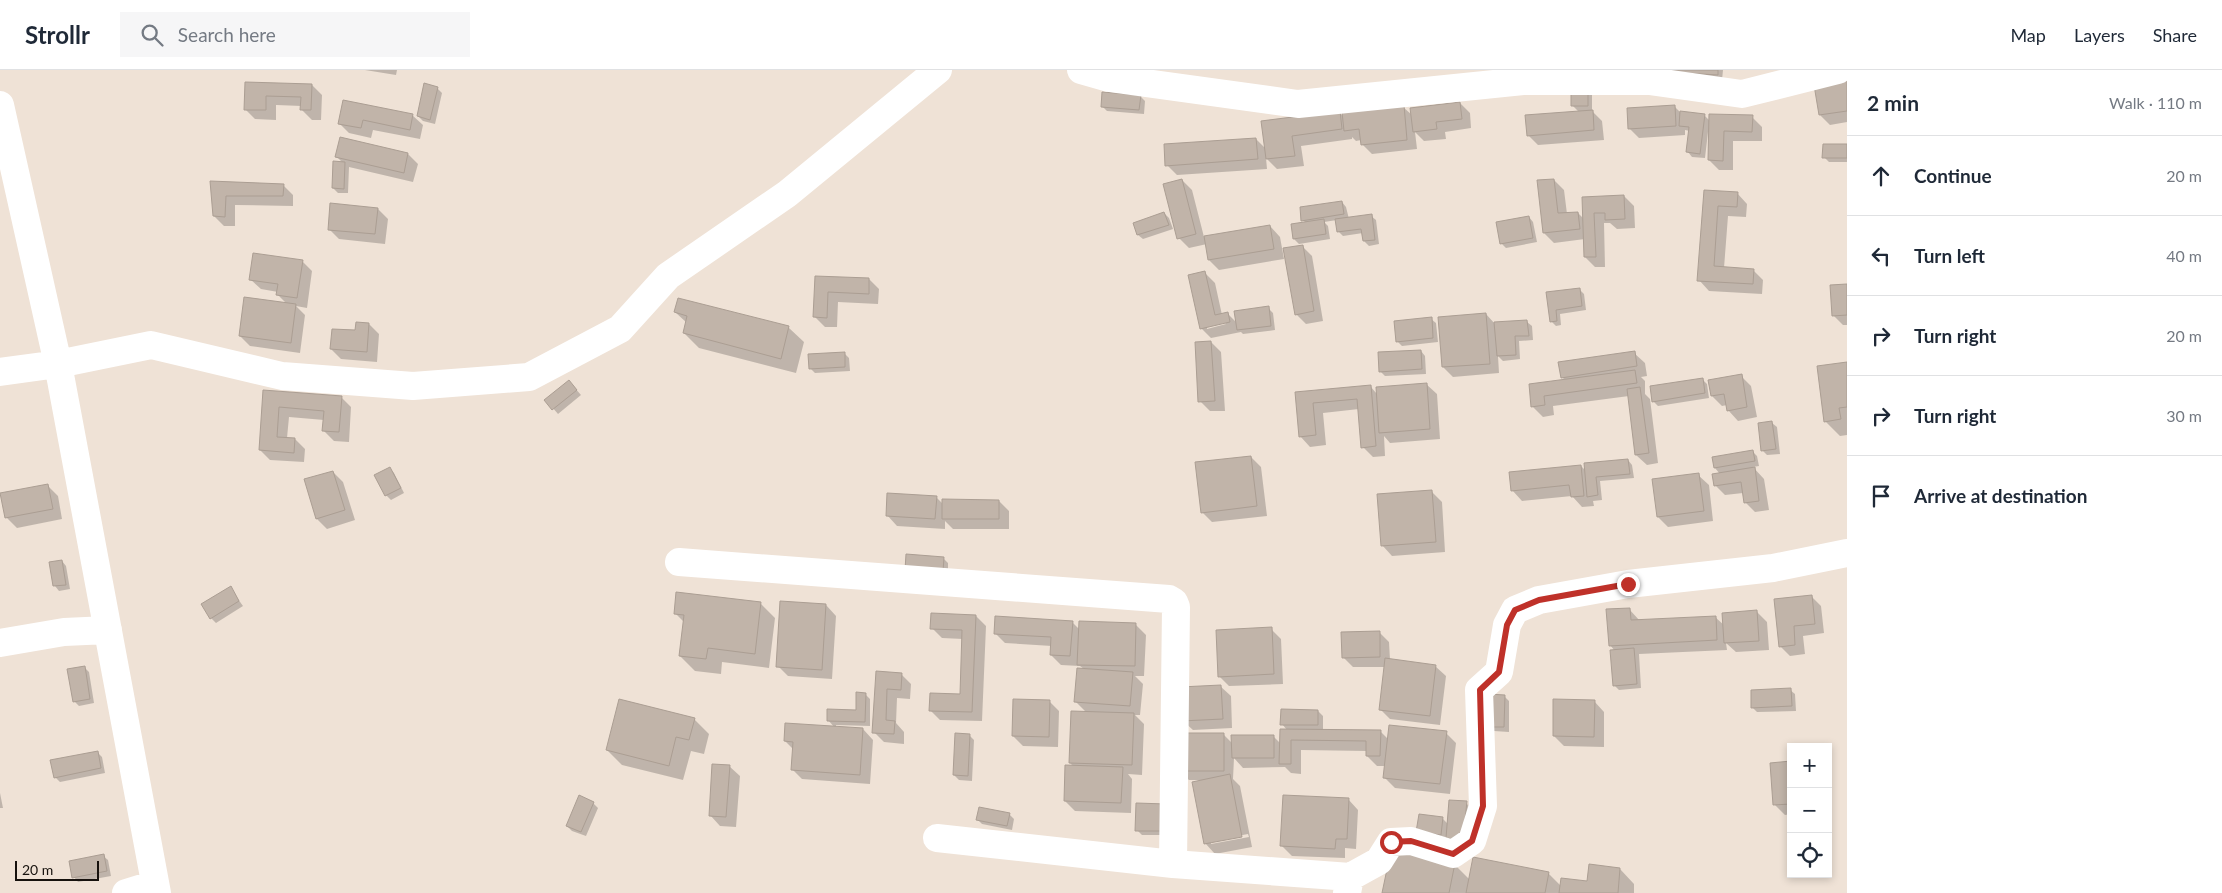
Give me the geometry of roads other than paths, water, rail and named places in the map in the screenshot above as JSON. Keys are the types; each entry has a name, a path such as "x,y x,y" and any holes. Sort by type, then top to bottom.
{"street":[{"path":"0,372 58,364 151,345 282,376 413,386 529,377 620,329 668,276 787,194 938,70"},
{"path":"1081,70 1109,78 1298,104 1524,80 1649,81 1742,94 1838,70"},
{"path":"0,105 58,364 156,889 126,893"},
{"path":"937,838 1348,885 1379,861 1391,842 1411,841 1453,854 1472,841 1483,806 1480,690 1499,672 1507,625 1515,610 1539,600 1628,584 1773,568 1847,553"},
{"path":"679,562 1169,599 1174,602 1176,617 1173,864"},
{"path":"0,643 64,632 108,630"}]}
